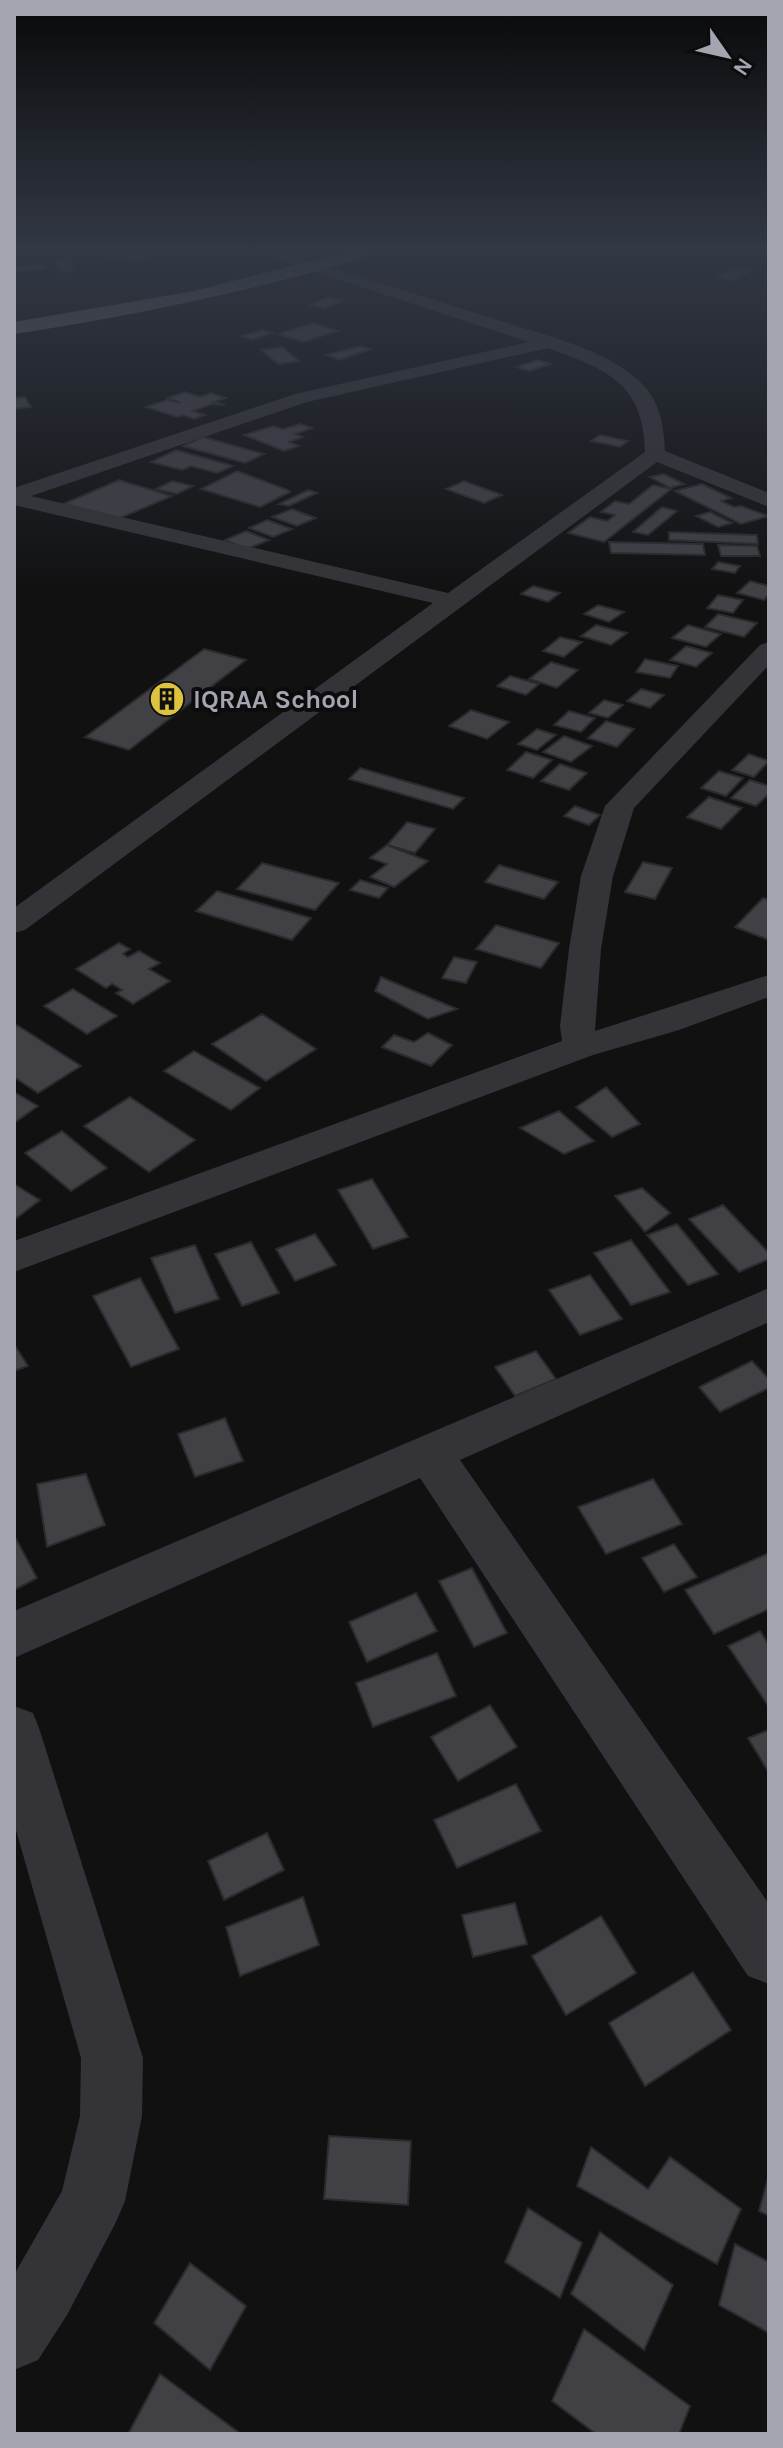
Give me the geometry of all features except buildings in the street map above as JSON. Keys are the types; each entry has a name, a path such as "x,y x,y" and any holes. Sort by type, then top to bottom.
{"street":[{"path":"14,497 302,398 453,364"},
{"path":"601,364 636,387 647,405 653,425 655,454"},
{"path":"655,454 769,501"},
{"path":"14,923 655,454"},
{"path":"14,497 453,601"},
{"path":"580,1047 577,1026 583,962 597,876 620,806 769,650"},
{"path":"14,1257 580,1047 667,1022 769,985"},
{"path":"14,1635 769,1304"},
{"path":"429,1453 769,1955"},
{"path":"14,1731 112,2058 111,2116 92,2201 43,2291 14,2336"}],"place":[{"name":"IQRAA School","path":"167,699"}]}
